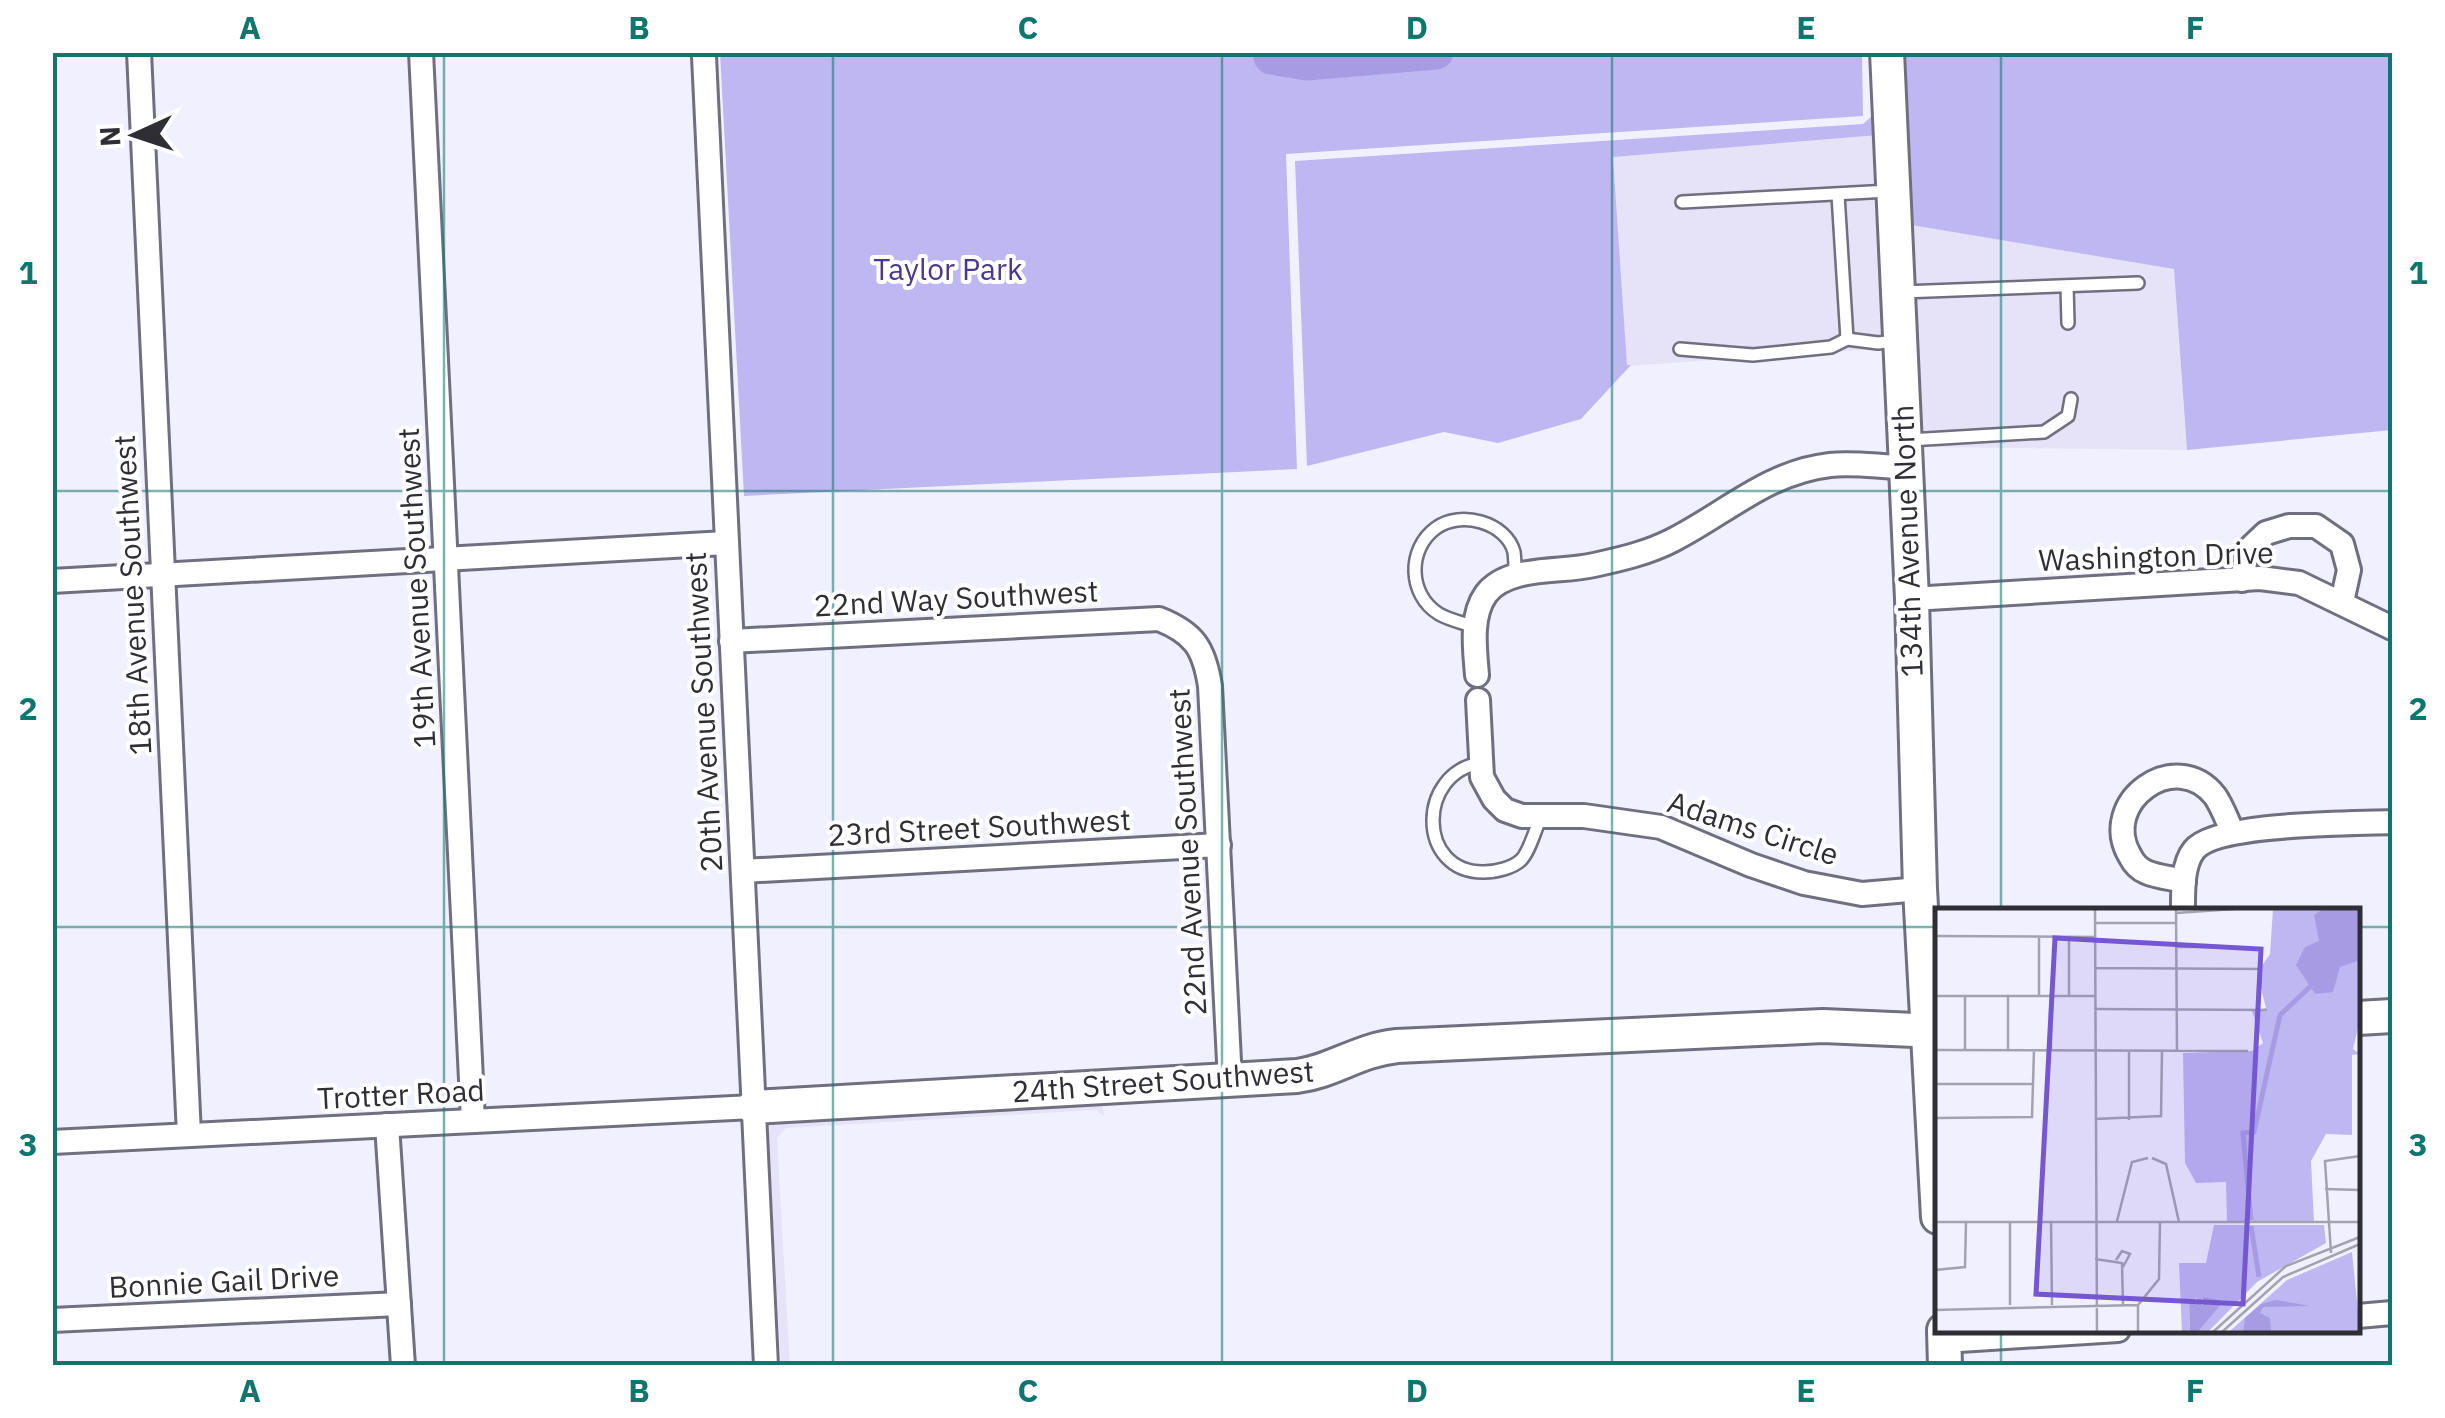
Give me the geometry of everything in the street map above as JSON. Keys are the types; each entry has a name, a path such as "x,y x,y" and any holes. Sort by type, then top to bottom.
{"street":[{"name":"18th Avenue Southwest","path":"139,52 189,1135"},
{"name":"19th Avenue Southwest","path":"421,52 473,1121"},
{"name":"134th Avenue North","path":"1886,52 1912,599 1920,890 1932,1030 1935,1124"},
{"name":"20th Avenue Southwest","path":"704,56 766,1366"},
{"path":"1476,676 1475,627 1486,594 1508,576 1572,570 1637,555 1674,540 1756,488 1831,464 1905,454"},
{"path":"2242,580 2247,551 2266,532 2290,526 2316,526 2342,544 2349,570 2342,602"},
{"path":"52,581 726,543"},
{"name":"Washington Drive","path":"1912,599 2242,580 2299,583 2392,628"},
{"name":"22nd Way Southwest","path":"732,640 1159,619 1183,628"},
{"name":"22nd Avenue Southwest","path":"1183,628 1198,645 1208,668 1230,1081"},
{"name":"Adams Circle","path":"1478,700 1482,777 1505,810 1541,817 1584,816 1661,826 1804,883 1862,894 1920,890"},
{"path":"2184,881 2144,872 2124,846 2122,826 2127,805 2138,791 2149,782 2165,778 2193,780 2217,798 2232,831"},
{"path":"2183,908 2191,852 2206,838 2232,831 2392,822"},
{"name":"23rd Street Southwest","path":"743,871 1219,846"},
{"path":"2360,1018 2392,1016"},
{"name":"24th Street Southwest","path":"753,1108 1318,1073 1370,1048 1396,1046 1822,1026 1932,1030"},
{"name":"Trotter Road","path":"52,1142 753,1108"},
{"path":"387,1126 403,1366"},
{"name":"Bonnie Gail Drive","path":"52,1320 399,1304"},
{"path":"2360,1316 2392,1314"},
{"path":"1945,1346 2086,1333"}],"lane":[{"path":"1682,202 1893,190"},
{"path":"1838,194 1848,339"},
{"path":"1898,292 2138,283"},
{"path":"2067,286 2068,324"},
{"path":"1680,349 1753,355 1831,348 1848,339 1878,343 1900,340"},
{"path":"1905,454 2044,432 2068,416 2071,399"},
{"path":"1475,627 1439,614 1423,600 1414,581 1422,542 1448,521 1485,522 1500,531 1513,549 1515,575"},
{"path":"1482,763 1464,766 1445,782 1435,801 1435,839 1446,858 1457,867 1478,873 1496,872 1521,860 1541,817"}],"shaded area":[{"path":"1906,133 1912,225 2174,268 2187,450 1916,447"},
{"path":"1879,135 1889,348 1627,366 1613,157"},
{"path":"1102,1098 1104,1116 1096,1110 786,1128 777,1138 790,1366 781,1365 767,1117"}],"green space":[{"name":"Taylor Park","path":"720,53 1862,53 1863,116 1286,154 1297,469 744,496"},
{"path":"1871,53 1879,135 1613,157 1627,365 1631,365 1581,419 1498,443 1444,432 1307,466 1295,161 1863,124 1873,115"},
{"path":"1902,53 2392,53 2392,430 2187,450 2174,269 1911,225"}],"waterway":[{"path":"1270,52 1271,57 1307,63 1436,52"}]}
